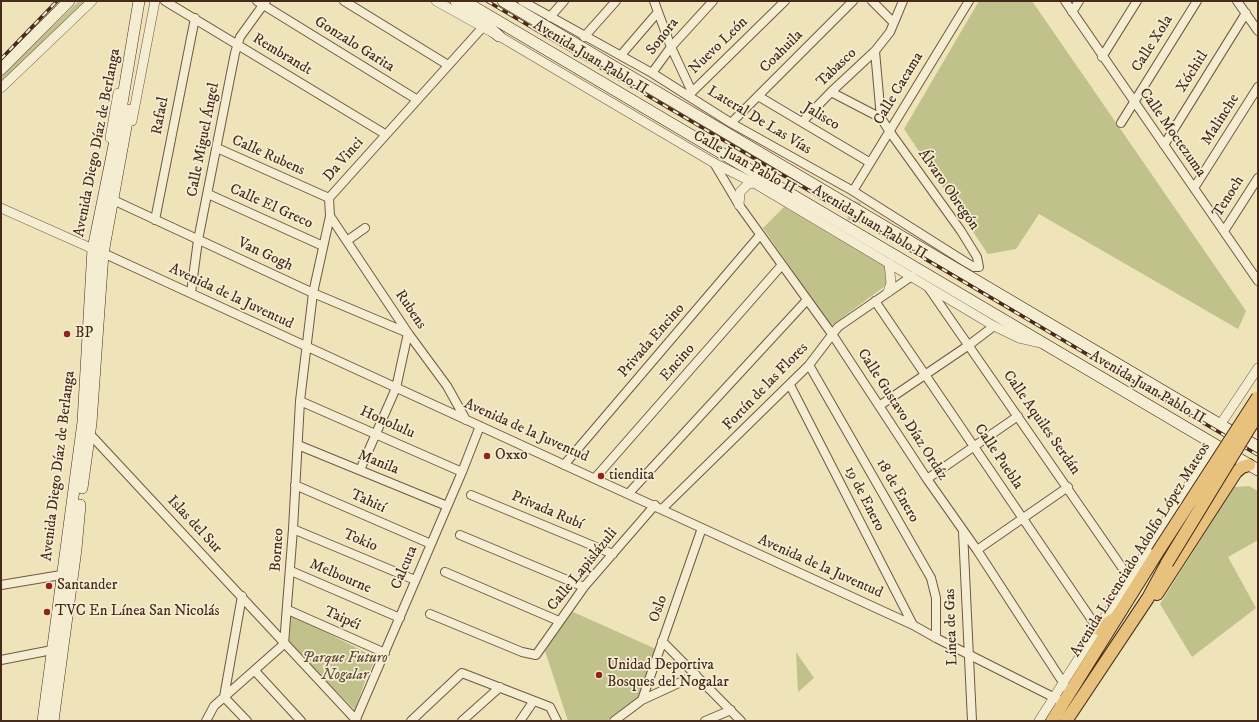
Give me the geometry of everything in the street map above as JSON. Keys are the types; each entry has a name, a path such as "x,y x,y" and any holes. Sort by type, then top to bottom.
{"main road":[{"path":"1,69 69,1"},
{"name":"Avenida Diego Díaz de Berlanga","path":"123,122 140,1"},
{"name":"Avenida Diego Díaz de Berlanga","path":"52,712 54,672 50,665 57,649 69,596 76,549 86,430 98,251 146,1"},
{"path":"456,1 499,36"},
{"name":"Avenida Juan Pablo II","path":"464,1 1254,468"},
{"name":"Avenida Juan Pablo II","path":"503,1 1258,447"},
{"name":"Avenida Diego Díaz de Berlanga","path":"98,251 112,199 114,164"},
{"name":"Avenida Licenciado Adolfo López Mateos","path":"1052,721 1059,700 1117,617 1258,397"},
{"name":"Avenida Licenciado Adolfo López Mateos","path":"1066,721 1148,598 1167,563 1258,414"},
{"name":"Avenida Diego Díaz de Berlanga","path":"43,721 52,712 61,575 86,430"},
{"path":"1148,598 1155,596 1162,588 1239,468 1254,468"},
{"path":"71,514 74,515 75,519 76,549"},
{"path":"61,575 68,581 69,596"},
{"path":"1098,629 1117,617"}],"street":[{"path":"1,72 76,1"},
{"path":"1,88 92,1"},
{"path":"114,164 109,144 134,1"},
{"path":"114,164 124,153 132,124 155,1"},
{"name":"Rembrandt","path":"165,1 385,134"},
{"path":"344,1 448,65"},
{"name":"Calle Juan Pablo II","path":"436,1 482,28 499,36 714,163 754,183 845,236 994,326 1018,338 1041,343"},
{"name":"Lateral De Las Vías","path":"522,1 584,37 691,93 731,123 856,195 966,263 979,267"},
{"path":"550,17 564,1"},
{"path":"584,37 616,1"},
{"path":"654,1 671,47 691,93"},
{"name":"Sonora","path":"652,73 671,47 713,1"},
{"name":"Nuevo León","path":"691,93 785,1"},
{"name":"Coahuila","path":"731,123 853,1"},
{"path":"872,1 893,22"},
{"name":"Tabasco","path":"802,122 831,92 875,51 890,32 903,1"},
{"name":"Calle Cacama","path":"856,195 869,162 890,132 969,1"},
{"name":"Calle Moctezuma","path":"1065,1 1133,102 1224,232 1257,276"},
{"path":"1072,12 1079,1"},
{"path":"1102,57 1138,1"},
{"name":"Calle Xola","path":"1121,123 1196,1"},
{"path":"1237,1 1258,31"},
{"name":"Calle Miguel Ángel","path":"191,293 198,240 237,44 262,2"},
{"name":"Gonzalo Garita","path":"262,2 416,99"},
{"path":"620,55 658,12"},
{"name":"Xóchitl","path":"1164,145 1246,13"},
{"name":"Rafael","path":"155,220 195,18"},
{"name":"Da Vinci","path":"306,347 313,293 330,216 329,198 416,99 482,28"},
{"path":"875,51 881,118"},
{"name":"Malinche","path":"1194,188 1258,87"},
{"path":"831,92 881,118"},
{"name":"Jalisco","path":"758,96 869,162"},
{"name":"Álvaro Obregón","path":"881,118 961,231 977,257 979,267"},
{"name":"Calle Rubens","path":"217,148 329,198"},
{"name":"Calle Gustavo Díaz Ordáz","path":"714,163 739,205 781,266 832,334 927,479 962,531 977,550 1064,684"},
{"name":"Tenoch","path":"1224,232 1258,178"},
{"path":"739,205 740,192 748,184 754,183"},
{"name":"Calle El Greco","path":"208,194 323,246"},
{"name":"Van Gogh","path":"112,199 313,293 408,333"},
{"name":"Avenida de la Juventud","path":"1,208 191,293 564,465 629,493 914,625 936,638 1059,700"},
{"name":"Rubens","path":"330,216 348,240 408,333 447,386 466,420"},
{"path":"348,240 365,228"},
{"name":"Privada Encino","path":"564,465 760,235"},
{"path":"888,292 891,283 889,263"},
{"name":"Encino","path":"595,478 781,266"},
{"name":"Fortín de las Flores","path":"658,507 790,385 809,365 838,327 912,276"},
{"name":"Calle Aquiles Serdán","path":"926,285 969,344 1130,579"},
{"path":"629,493 807,300"},
{"name":"Calle Puebla","path":"875,301 1098,629"},
{"path":"879,406 994,326"},
{"path":"360,470 396,388 408,333"},
{"name":"Borneo","path":"284,644 291,571 300,401 306,347"},
{"name":"18 de Enero","path":"809,365 931,578 936,598 936,638"},
{"path":"1220,425 1258,368"},
{"name":"19 de Enero","path":"790,385 914,625"},
{"name":"Honolulu","path":"300,401 462,472"},
{"path":"927,479 1018,416"},
{"name":"Calcuta","path":"356,720 462,472 480,426"},
{"name":"Islas del Sur","path":"86,430 356,720"},
{"name":"Manila","path":"298,445 447,506"},
{"path":"1039,721 1059,700 1064,684 1214,445"},
{"path":"1205,459 1217,459 1223,462 1227,466 1232,477"},
{"name":"Tahití","path":"295,485 431,544"},
{"path":"977,550 1068,487"},
{"name":"Privada Rubí","path":"471,495 613,554"},
{"name":"Calle Lapislázuli","path":"430,614 522,652 536,655 584,587 658,507"},
{"name":"Oslo","path":"642,700 702,528"},
{"name":"Tokio","path":"293,529 415,580"},
{"name":"Línea de Gas","path":"962,531 967,654 972,721"},
{"path":"460,535 584,587"},
{"name":"Melbourne","path":"291,571 400,618"},
{"path":"445,572 559,621"},
{"path":"1,585 61,575"},
{"path":"224,697 242,596"},
{"name":"Taipéi","path":"288,610 385,653"},
{"path":"662,641 741,721"},
{"path":"206,721 209,712 224,697 284,644"},
{"path":"1,660 57,649"},
{"path":"255,671 301,721"},
{"path":"411,721 460,673 468,674 533,702 550,707 557,721"},
{"path":"614,721 642,700 696,675"},
{"path":"462,721 500,687"},
{"path":"224,697 247,721"},
{"path":"520,721 533,702"},
{"path":"705,721 731,710"}],"green space":[{"path":"79,1 87,1 1,84 1,76"},
{"path":"979,1 1032,1 1246,311 1238,329 1039,214 1016,249 988,254 904,129"},
{"path":"784,207 887,268 889,283 831,326 763,228"},
{"path":"1249,486 1258,491 1258,540 1228,557 1256,608 1192,657 1160,604 1234,487"},
{"name":"Unidad Deportiva Bosques del Nogalar","path":"571,611 656,649 638,698 606,721 568,721 545,651"},
{"name":"Parque Futuro Nogalar","path":"291,614 376,658 365,681 355,710 289,643"},
{"path":"796,652 814,678 798,692"}],"tunnel":[{"path":"847,232 858,199"}],"railway":[{"path":"1,59 57,1"},
{"path":"487,1 1258,455"}],"place":[{"name":"BP","path":"67,334"},
{"name":"Oxxo","path":"487,456"},
{"name":"tiendita","path":"601,476"},
{"name":"Santander","path":"49,586"},
{"name":"TVC En Línea San Nicolás","path":"47,612"},
{"name":"Unidad Deportiva Bosques del Nogalar","path":"599,675"}]}
